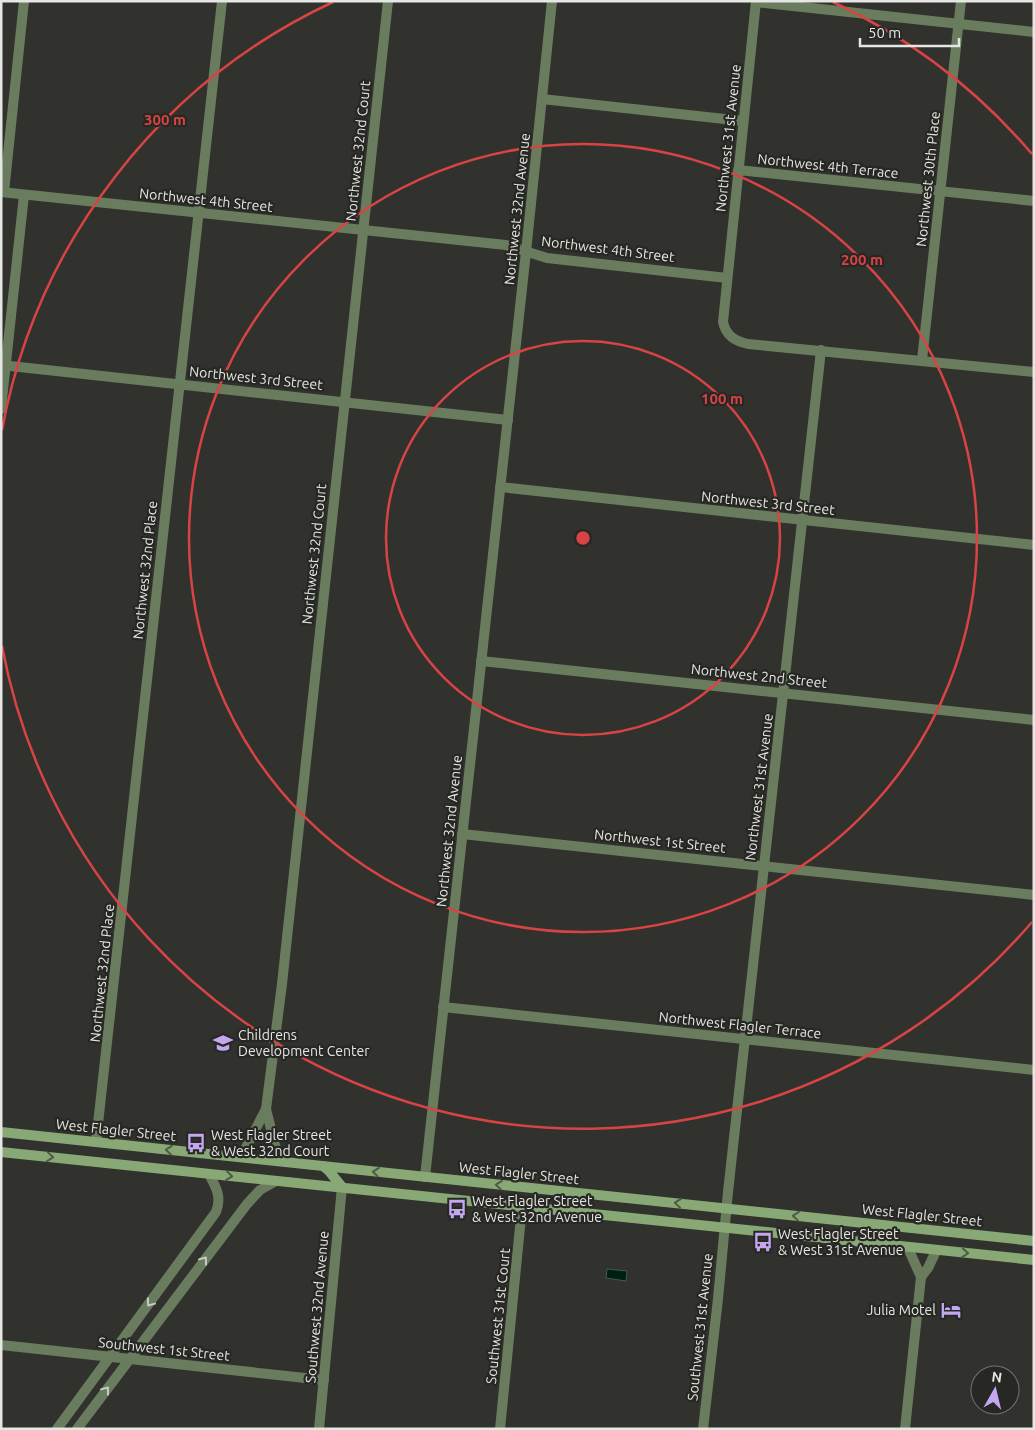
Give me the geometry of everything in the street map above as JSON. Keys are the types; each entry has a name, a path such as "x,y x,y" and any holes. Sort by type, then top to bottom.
{"main road":[{"name":"West Flagler Street","path":"1,1132 1034,1241"},
{"path":"1,1152 1034,1260"},
{"path":"322,1166 329,1171 342,1187"},
{"path":"425,1177 428,1186 438,1197"}],"street":[{"path":"3,192 24,1"},
{"name":"Northwest 32nd Place","path":"96,1142 222,1"},
{"name":"Northwest 32nd Court","path":"241,1157 266,1109 283,974 388,1"},
{"name":"Northwest 32nd Avenue","path":"425,1177 552,1"},
{"name":"Northwest 30th Place","path":"922,360 961,1"},
{"path":"756,2 1034,32"},
{"name":"Northwest 31st Avenue","path":"727,278 756,2"},
{"path":"542,99 744,121"},
{"name":"Northwest 4th Terrace","path":"738,170 1034,202"},
{"name":"Northwest 4th Street","path":"3,192 506,245 547,258 727,278"},
{"path":"1,409 4,365 24,194"},
{"path":"727,278 724,328 733,339 748,344 1034,372"},
{"name":"Northwest 31st Avenue","path":"725,1228 744,1039 821,350"},
{"name":"Northwest 3rd Street","path":"4,365 508,420"},
{"name":"Northwest 3rd Street","path":"500,487 1034,545"},
{"name":"Northwest 2nd Street","path":"481,661 1034,720"},
{"name":"Northwest 1st Street","path":"462,834 1034,895"},
{"name":"Northwest Flagler Terrace","path":"443,1007 1034,1070"},
{"name":"Northwest 32nd Court","path":"266,1109 279,1161"},
{"path":"57,1429 216,1212 219,1197 209,1174"},
{"path":"77,1429 246,1204 260,1190 276,1181"},
{"name":"Southwest 32nd Avenue","path":"319,1429 342,1187"},
{"name":"Southwest 31st Court","path":"500,1429 522,1207"},
{"name":"Southwest 31st Avenue","path":"703,1429 725,1228"},
{"path":"905,1429 921,1277 908,1248"},
{"path":"921,1277 928,1268 936,1251"},
{"name":"Southwest 1st Street","path":"1,1345 324,1380"}],"shaded area":[{"path":"607,1269 627,1271 626,1281 606,1278"}],"place":[{"name":"Childrens Development Center","path":"223,1043"},
{"name":"West Flagler Street & West 32nd Court","path":"196,1143"},
{"name":"West Flagler Street & West 32nd Avenue","path":"457,1209"},
{"name":"West Flagler Street & West 31st Avenue","path":"763,1242"},
{"name":"Julia Motel","path":"951,1310"}]}
